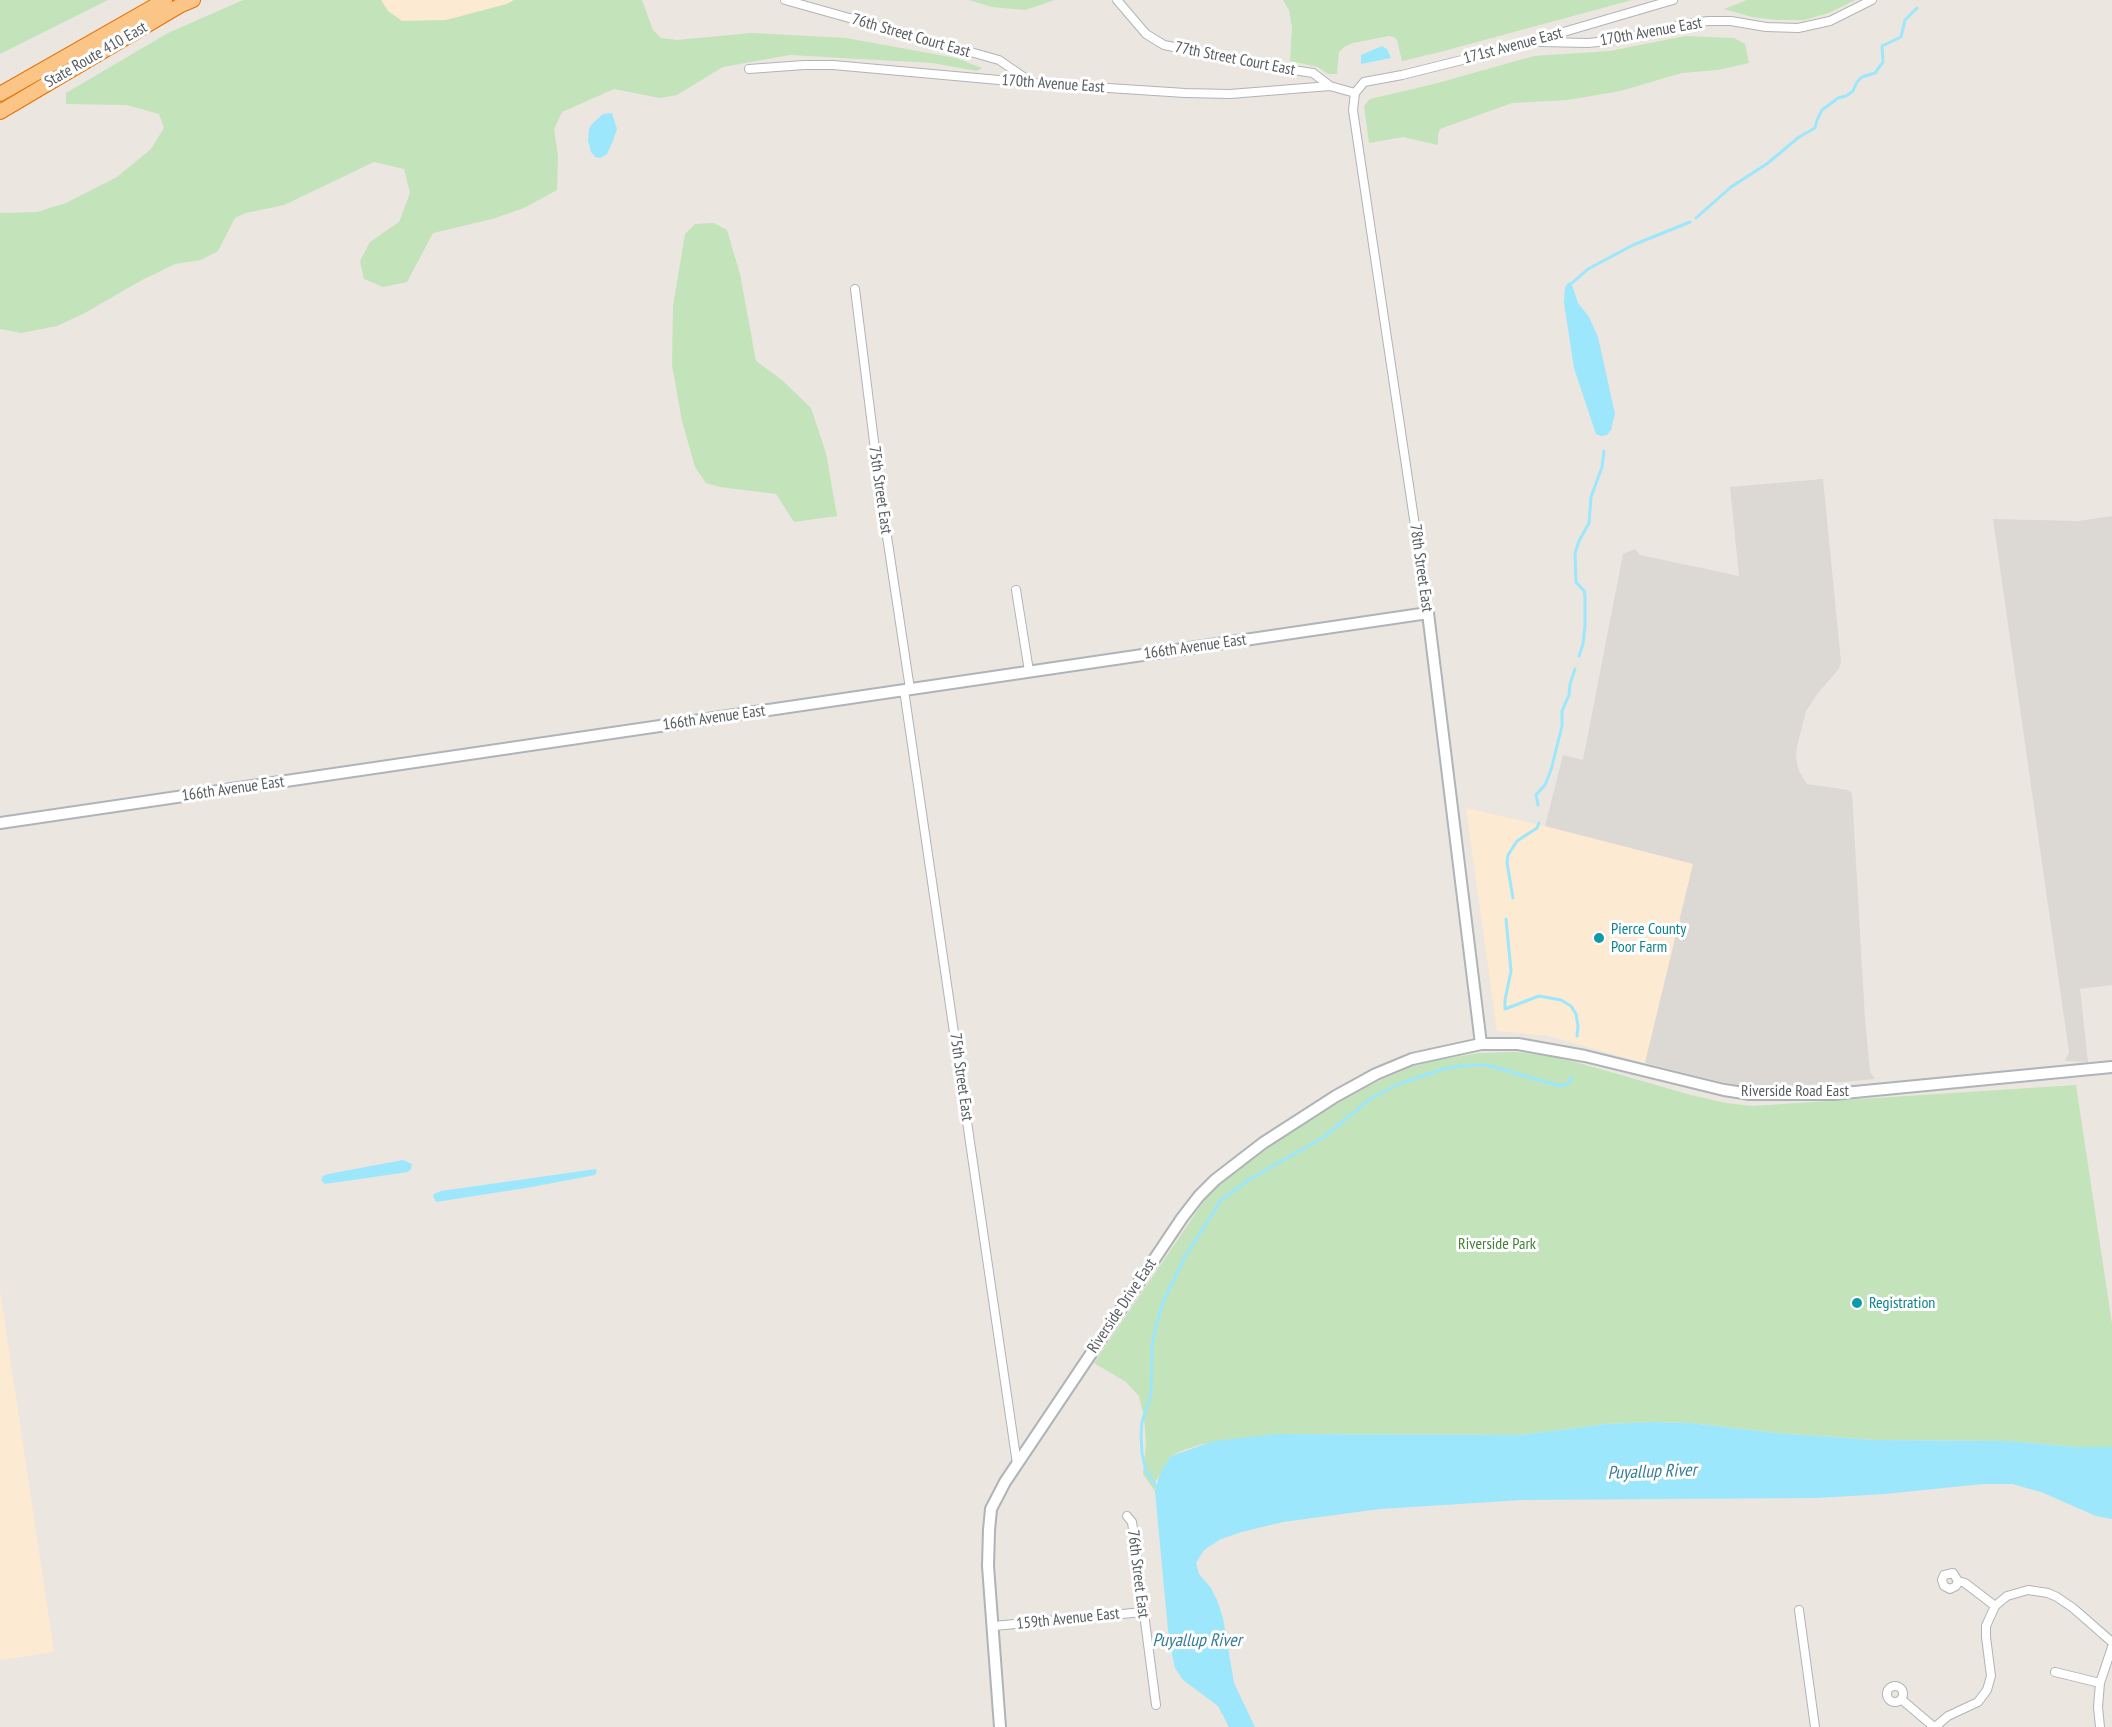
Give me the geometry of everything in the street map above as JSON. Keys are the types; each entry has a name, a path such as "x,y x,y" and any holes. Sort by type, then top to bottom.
{"highway":[{"name":"State Route 410 East","path":"0,94 165,0"},
{"name":"State Route 410 East","path":"0,112 193,0"}],"street":[{"name":"76th Street Court East","path":"785,0 999,60 1032,83"},
{"name":"77th Street Court East","path":"1117,0 1146,33 1164,45 1313,73 1330,86"},
{"name":"171st Avenue East","path":"1356,93 1364,82 1402,75 1532,41 1673,0"},
{"name":"170th Avenue East","path":"1532,41 1588,43 1616,40 1708,21 1798,28 1830,21 1872,0"},
{"name":"170th Avenue East","path":"749,69 804,64 833,65 1032,83 1209,94 1330,86 1356,93"},
{"name":"78th Street East","path":"1356,93 1353,110 1428,613 1482,1044"},
{"name":"75th Street East","path":"855,289 907,690 1017,1464"},
{"path":"1016,590 1029,671"},
{"name":"166th Avenue East","path":"0,823 1428,613"},
{"name":"Riverside Road East","path":"1482,1044 1518,1044 1563,1052 1750,1094 1834,1094 2112,1067"},
{"name":"Riverside Drive East","path":"1000,1727 988,1566 991,1509 1005,1482 1182,1218 1215,1180 1263,1143 1336,1096 1376,1074 1412,1059 1482,1044"},
{"name":"76th Street East","path":"1127,1516 1132,1522 1156,1705"},
{"path":"1958,1581 1965,1583 1995,1606"},
{"path":"1901,1699 1935,1727 1948,1716 1978,1702 1987,1690 1991,1676 1986,1626 1995,1606 2007,1596 2019,1592 2035,1591 2057,1597 2112,1642"},
{"path":"1799,1611 1815,1727"},
{"name":"159th Avenue East","path":"994,1626 1143,1612"},
{"path":"2100,1727 2098,1707 2100,1683 2112,1647"},
{"path":"2055,1672 2100,1683"}],"shaded area":[{"path":"381,0 514,0 507,4 446,20 402,21 388,11"},
{"path":"1823,479 1841,662 1839,669 1806,711 1796,759 1799,771 1807,784 1848,790 1852,793 1865,1019 1870,1072 1875,1079 1776,1088 1739,1086 1645,1063 1693,864 1545,826 1563,755 1583,760 1623,554 1635,549 1640,555 1739,576 1730,487"},
{"path":"2112,516 2112,985 2080,989 2088,1062 2065,1061 2069,1052 1993,519 2079,521"},
{"path":"1466,808 1693,864 1645,1063 1548,1036 1497,1031"},
{"path":"0,1290 54,1652 0,1660"}],"green space":[{"path":"0,0 108,0 0,54"},
{"path":"243,0 381,0 388,11 402,21 446,20 507,4 514,0 642,0 653,30 661,38 677,40 752,33 846,38 956,58 982,68 977,71 932,63 790,55 723,67 677,95 660,98 614,89 562,112 554,129 558,156 557,190 524,208 492,219 433,233 407,282 383,287 364,279 360,261 370,242 399,222 410,193 404,169 374,162 284,205 246,213 235,218 218,251 201,260 175,264 57,326 21,333 0,329 0,213 37,212 66,203 117,177 151,149 164,128 159,114 127,105 66,104 66,93 168,33"},
{"path":"969,0 1055,0 1025,10 992,7"},
{"path":"1283,0 1632,0 1402,61 1397,40 1394,37 1353,43 1339,52 1337,74 1328,74 1318,67 1290,61 1292,28 1289,10"},
{"path":"1747,0 1855,0 1829,13 1804,20 1752,17 1724,9"},
{"path":"1685,36 1734,38 1745,44 1749,63 1718,70 1682,73 1620,91 1568,100 1512,103 1440,129 1438,145 1403,137 1369,143 1364,106 1370,99 1534,56 1610,51"},
{"path":"714,223 727,230 740,274 756,361 782,380 811,408 826,453 837,516 794,522 776,494 706,483 695,467 682,421 672,365 673,306 685,234 695,224"},
{"name":"Riverside Park","path":"1516,1052 1579,1063 1691,1095 1752,1106 2076,1085 2112,1324 2112,1447 2076,1447 2008,1441 1874,1440 1776,1433 1690,1423 1652,1422 1606,1424 1521,1435 1275,1434 1203,1444 1181,1451 1171,1456 1156,1481 1155,1491 1143,1474 1146,1444 1139,1396 1126,1382 1094,1363 1208,1195 1233,1169 1345,1099 1381,1080 1414,1066 1438,1060 1479,1053"}],"water":[{"path":"1382,46 1387,49 1391,58 1361,64 1361,55"},
{"path":"612,113 617,129 613,141 607,154 600,158 595,157 588,141 589,129 603,114"},
{"path":"1571,282 1578,303 1589,317 1598,337 1615,414 1611,430 1607,435 1596,434 1574,368 1564,303 1565,287"},
{"path":"403,1160 412,1164 408,1172 325,1184 321,1180 328,1174"},
{"path":"596,1169 595,1175 526,1188 436,1202 433,1196 441,1191"},
{"name":"Puyallup River","path":"1690,1423 1776,1433 1874,1440 2008,1441 2076,1447 2112,1447 2112,1519 2096,1516 2041,1492 2012,1484 1983,1484 1816,1498 1522,1500 1380,1509 1283,1522 1221,1539 1204,1550 1196,1563 1199,1574 1211,1588 1217,1600 1223,1618 1234,1683 1255,1727 1229,1727 1218,1706 1183,1680 1175,1668 1169,1641 1155,1491 1160,1473 1171,1456 1214,1441 1275,1434 1521,1435 1606,1424"}],"waterway":[{"path":"1696,218 1731,187 1768,163 1799,137 1815,128 1822,110 1838,98 1853,91 1862,77 1875,73 1883,62 1882,46 1901,37 1905,20 1917,8"},
{"path":"1571,284 1588,269 1633,245 1690,222"},
{"path":"1579,656 1585,626 1585,596 1584,591 1576,582 1575,553 1589,523 1591,497 1602,467 1604,451"},
{"path":"1538,805 1536,795 1545,785 1551,770 1562,726 1562,711 1569,695 1575,669"},
{"path":"1513,898 1507,863 1508,855 1517,841 1537,828 1539,823"},
{"path":"1506,919 1511,971 1505,1009 1539,996 1561,1000 1571,1006 1576,1014 1577,1036"},
{"path":"1156,1486 1146,1471 1141,1434 1142,1422 1151,1394 1152,1346 1157,1322 1164,1300 1183,1260 1221,1200 1250,1179 1324,1137 1371,1098 1401,1083 1447,1068 1471,1065 1487,1065 1560,1086 1568,1084 1572,1077"}],"place":[{"name":"Pierce County Poor Farm","path":"1599,938"},
{"name":"Registration","path":"1857,1303"}]}
